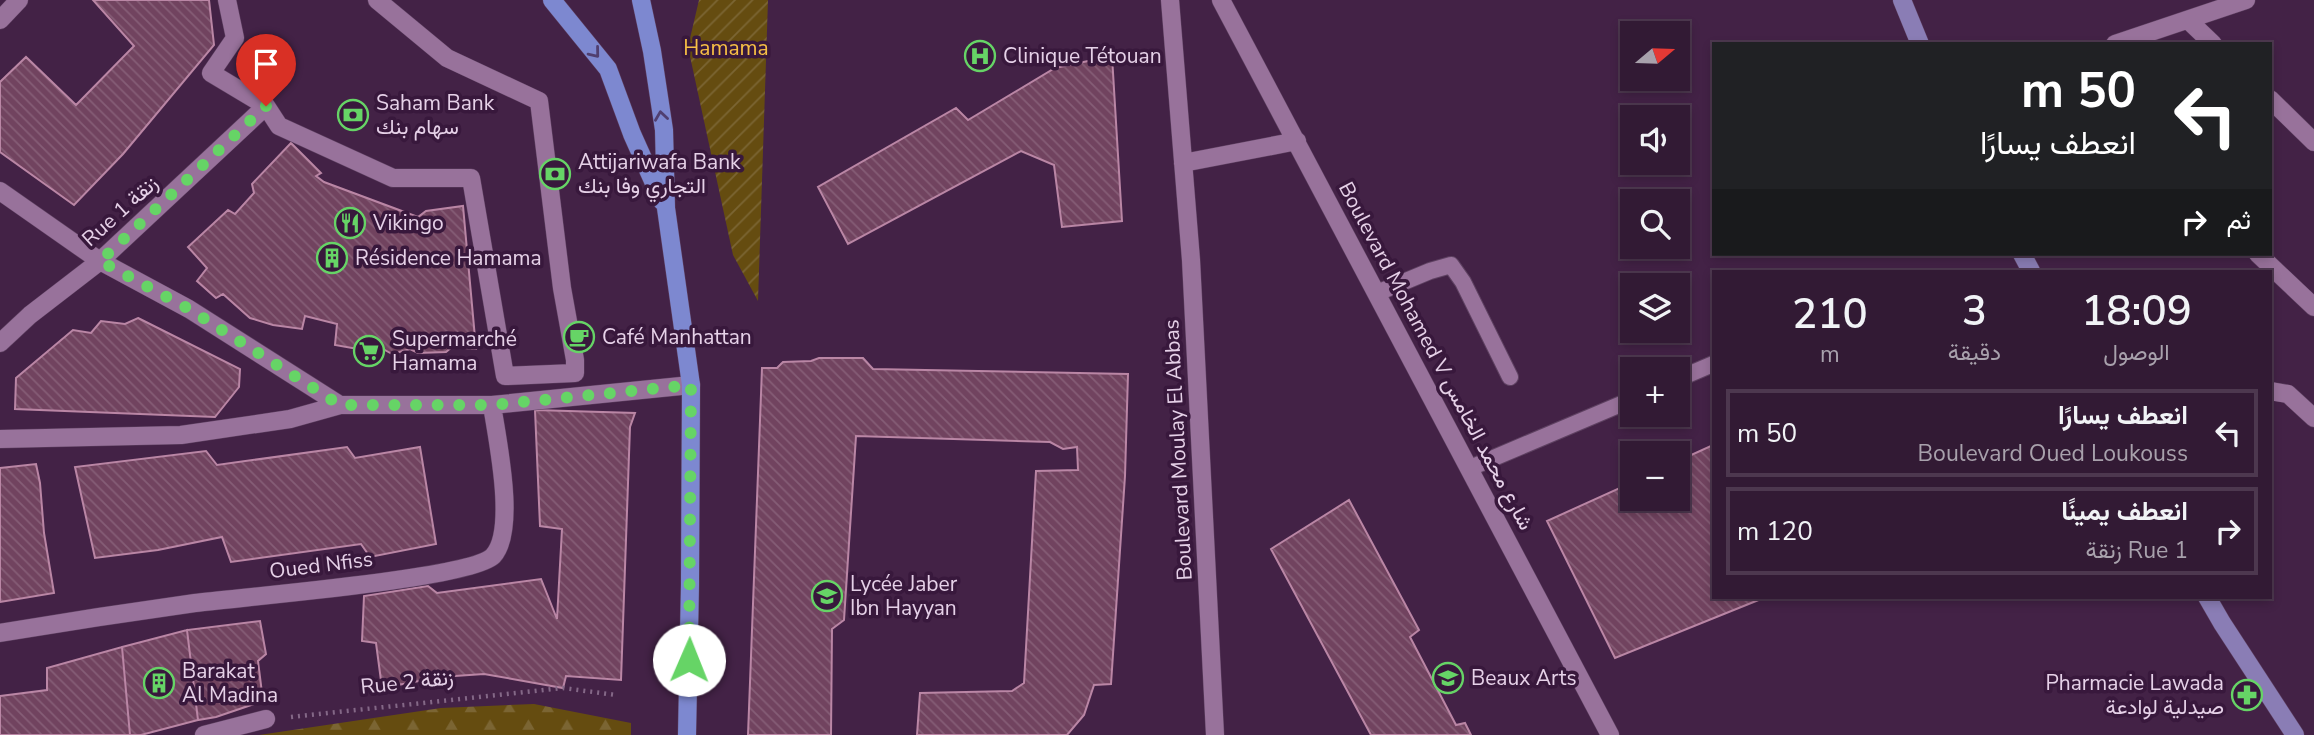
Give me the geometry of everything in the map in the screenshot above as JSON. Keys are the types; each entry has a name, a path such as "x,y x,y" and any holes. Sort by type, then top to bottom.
{"main road":[{"path":"552,0 608,69 632,134 666,208"},
{"path":"641,0 664,130 666,208 691,385 691,584 687,735"},
{"path":"1902,0 1919,42"},
{"path":"2208,599 2295,735"}],"street":[{"path":"0,20 19,0"},
{"path":"227,0 235,38 211,73 266,106 279,126 393,178 471,178 505,376 575,373 539,101 447,58 377,0"},
{"name":"Boulevard Moulay El Abbas","path":"1170,0 1191,260 1214,735"},
{"name":"Boulevard Mohamed V شارع محمد الخامس","path":"1221,0 1610,735"},
{"path":"2121,42 2246,0"},
{"path":"2188,20 2211,42"},
{"path":"2272,101 2314,142"},
{"name":"Rue 1 زنقة","path":"0,343 30,315 100,261 266,106"},
{"path":"1183,163 1297,141"},
{"path":"0,191 100,261 189,309 340,405"},
{"path":"2260,256 2314,307"},
{"path":"0,439 181,435 290,419 340,405 492,405 691,385"},
{"path":"2272,391 2288,394 2314,418"},
{"name":"Oued Nfiss","path":"0,632 194,603 361,584 478,565 492,557 501,544 505,523 502,475 492,405"},
{"path":"204,735 266,719"}],"lane":[{"path":"1377,293 1451,265 1463,282 1510,377"},
{"path":"1690,374 1712,364"},
{"path":"1470,468 1620,405"}],"path":[{"name":"Rue 2 زنقة","path":"266,719 563,688 616,695"}],"green space":[{"name":"Hamama","path":"699,0 768,0 758,301 733,255 688,47"},
{"path":"534,704 631,723 631,735 259,735 441,708"}],"building":[{"path":"93,0 209,0 214,45 123,154 74,205 0,152 0,82 26,57 76,105 134,46"},
{"path":"1112,56 1122,221 1062,227 1054,165 1021,151 848,244 818,187 956,108 968,120 1055,68"},
{"name":"Résidence Hamama","path":"291,143 321,173 316,176 324,182 418,217 426,211 463,206 476,349 452,347 446,352 418,353 410,349 392,354 383,349 369,351 335,345 337,324 305,316 302,329 250,318 223,294 216,298 197,281 207,268 188,247 228,210 235,214 254,193 252,184"},
{"path":"138,318 240,369 239,387 215,417 15,409 16,378 73,330 91,333 101,321 125,324"},
{"path":"819,358 863,358 873,369 1128,374 1125,476 1111,684 1094,685 1084,715 1067,735 917,735 920,693 1012,691 1024,683 1036,471 1078,470 1077,447 1063,449 1050,442 856,436 844,620 832,629 831,735 748,735 762,368 777,368 783,362"},
{"path":"535,410 635,413 630,427 621,680 566,676 563,688 484,674 440,677 382,688 376,643 362,641 364,596 428,586 437,593 541,579 557,619 562,529 540,526"},
{"path":"1712,445 1712,599 1761,599 1615,658 1547,521 1620,488 1620,511 1690,511 1690,456"},
{"path":"347,447 355,458 420,447 436,544 370,557 361,544 231,562 222,537 158,550 95,558 75,467 206,451 217,465"},
{"path":"36,464 54,593 0,602 0,468"},
{"path":"1349,500 1419,630 1410,637 1456,725 1465,723 1471,735 1371,735 1271,549"},
{"path":"260,621 266,654 258,661 263,701 216,717 198,720 187,630"},
{"name":"Barakat Al Madina","path":"187,630 198,720 141,735 130,735 122,647"},
{"path":"122,647 130,735 0,735 0,696 47,690 47,668"}],"place":[{"name":"Clinique Tétouan","path":"980,56"},
{"name":"Saham Bank سهام بنك","path":"353,115"},
{"name":"Attijariwafa Bank التجاري وفا بنك","path":"555,174"},
{"name":"Vikingo","path":"350,223"},
{"name":"Résidence Hamama","path":"332,258"},
{"name":"Café Manhattan","path":"579,337"},
{"name":"Supermarché Hamama","path":"369,351"},
{"name":"Lycée Jaber Ibn Hayyan","path":"827,596"},
{"name":"Beaux Arts","path":"1448,678"},
{"name":"Barakat Al Madina","path":"159,683"},
{"name":"Pharmacie Lawada صيدلية لوادعة","path":"2247,695"}],"route":[{"path":"266,106 100,261 189,309 340,405 492,405 691,385 689,660"}]}
